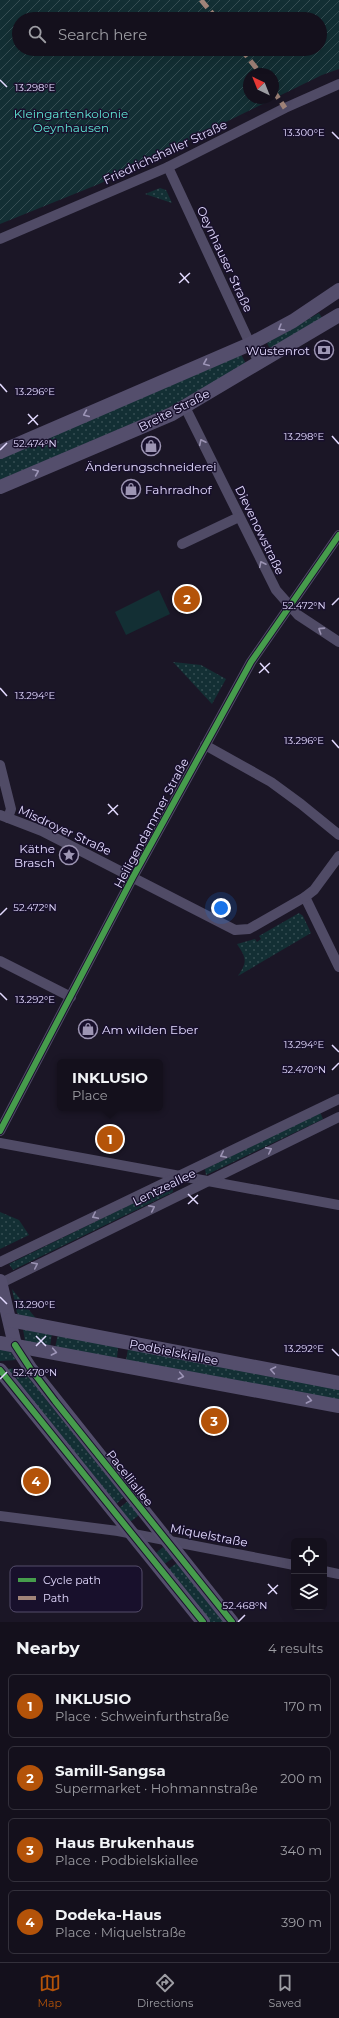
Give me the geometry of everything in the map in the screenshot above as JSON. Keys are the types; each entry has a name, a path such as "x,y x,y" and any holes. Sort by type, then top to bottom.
{"street":[{"name":"Friedrichshaller Straße","path":"0,239 168,167 285,108 339,84"},
{"name":"Oeynhauser Straße","path":"168,167 259,363"},
{"path":"0,452 250,344 293,321 338,294"},
{"name":"Breite Straße","path":"0,487 185,407 339,315"},
{"name":"Dievenowstraße","path":"185,407 272,584 290,606 303,618 339,642"},
{"path":"182,544 239,516"},
{"name":"Heiligendammer Straße","path":"0,1131 134,877 251,662 339,535"},
{"path":"205,745 271,782 302,804 339,835"},
{"path":"0,765 11,809 4,817"},
{"name":"Misdroyer Straße","path":"4,817 42,831 134,877 230,929 241,931 249,929 305,897 314,890 339,856"},
{"path":"305,897 339,966"},
{"path":"0,961 71,997"},
{"name":"Lentzeallee","path":"0,1262 339,1098"},
{"name":"Lentzeallee","path":"0,1282 339,1117"},
{"path":"0,1143 339,1205"},
{"path":"0,1282 15,1345"},
{"name":"Podbielskiallee","path":"10,1320 339,1382"},
{"path":"118,1364 122,1342"},
{"name":"Podbielskiallee","path":"0,1343 339,1406"},
{"name":"Pacelliallee","path":"15,1345 42,1385 232,1622"},
{"path":"0,1370 203,1622"},
{"name":"Miquelstraße","path":"0,1516 132,1534 291,1564"},
{"path":"327,1572 339,1574"}],"green space":[{"name":"Kleingartenkolonie Oeynhausen","path":"0,0 339,0 339,69 322,75 279,96 279,68 243,68 243,104 263,104 99,184 0,224"},
{"path":"160,188 166,190 172,203 145,194"},
{"path":"319,313 322,318 270,349 267,343"},
{"path":"241,354 246,364 164,410 0,480 0,459"},
{"path":"159,590 170,614 126,635 115,612"},
{"path":"173,662 201,665 226,679 212,704"},
{"path":"299,913 303,916 311,933 238,976 245,960 237,944 255,939 257,942 261,939 259,936"},
{"path":"320,1112 323,1119 206,1175 205,1169"},
{"path":"170,1185 172,1186 173,1192 13,1270 9,1264"},
{"path":"0,1212 19,1220 29,1235 0,1249"},
{"path":"12,1289 38,1321 20,1316 17,1313"},
{"path":"23,1329 52,1333 50,1347 25,1341"},
{"path":"58,1334 118,1347 117,1358 55,1348"},
{"path":"0,1349 11,1352 16,1360 0,1361"},
{"path":"128,1349 339,1388 339,1400 126,1360"},
{"path":"21,1368 124,1497 115,1505 6,1369"},
{"path":"128,1501 138,1514 138,1516 130,1522 118,1509"},
{"path":"163,1547 173,1558 163,1565 156,1553"},
{"path":"177,1563 225,1622 209,1622 167,1570"}],"marked path":[{"path":"201,0 211,12"},
{"path":"247,56 256,68"},
{"path":"279,99 285,108"}],"cycle path":[{"path":"0,1131 133,877 251,662 339,535"},
{"path":"15,1345 55,1401 232,1622"},
{"path":"0,1370 203,1622"}],"place":[{"name":"Wüstenrot","path":"324,350"},
{"name":"Änderungschneiderei","path":"151,446"},
{"name":"Fahrradhof","path":"131,489"},
{"name":"Samill-Sangsa","path":"187,599"},
{"name":"Käthe Brasch","path":"69,855"},
{"name":"Am wilden Eber","path":"88,1029"},
{"name":"INKLUSIO","path":"110,1139"},
{"name":"Haus Brukenhaus","path":"214,1421"},
{"name":"Dodeka-Haus","path":"36,1481"}]}
